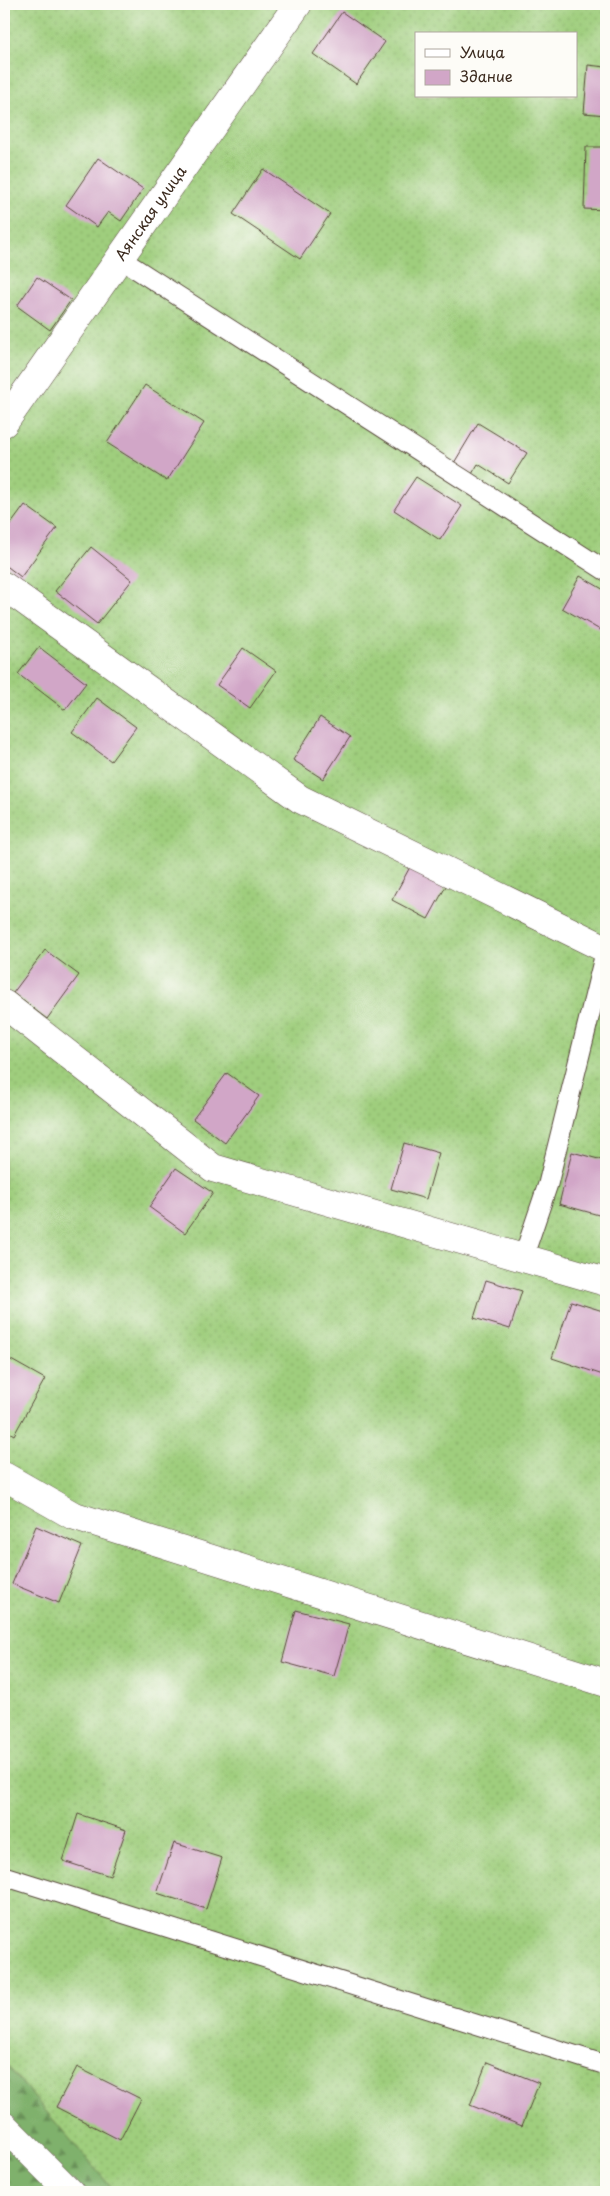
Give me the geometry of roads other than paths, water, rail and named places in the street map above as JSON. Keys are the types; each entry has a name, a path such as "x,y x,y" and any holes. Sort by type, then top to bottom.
{"street":[{"name":"Аянская улица","path":"4,422 298,4"},
{"path":"4,586 300,799 606,949"},
{"path":"4,1004 213,1168 606,1282"},
{"path":"4,1476 72,1515 606,1683"},
{"path":"4,2126 70,2192"}],"lane":[{"path":"120,258 606,571"},
{"path":"523,1258 548,1184 606,949"},
{"path":"4,1876 606,2065"}]}
